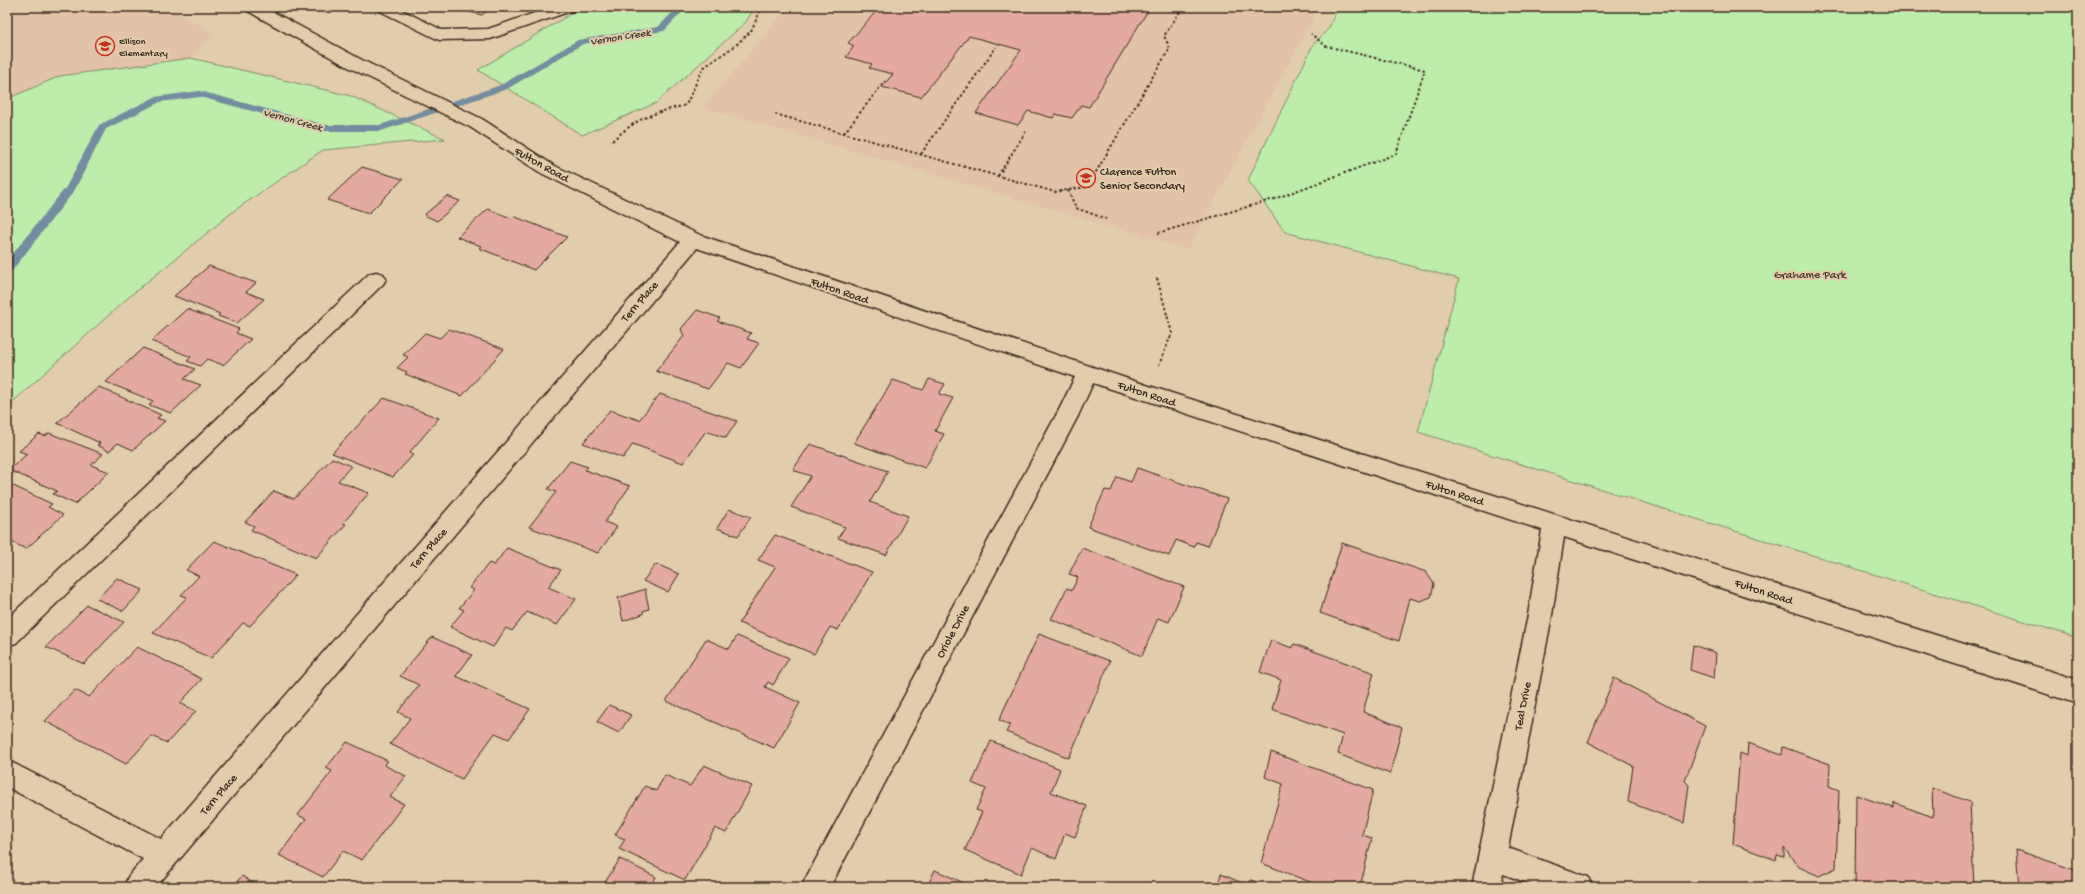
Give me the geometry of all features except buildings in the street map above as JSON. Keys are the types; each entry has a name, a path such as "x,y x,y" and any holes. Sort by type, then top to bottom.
{"street":[{"name":"Fulton Road","path":"252,7 356,64 476,123 548,169 692,240 1086,373 2078,692"},
{"path":"384,7 438,35 490,34 568,7"},
{"name":"Tern Place","path":"138,887 692,240"},
{"path":"7,635 376,279"},
{"name":"Oriole Drive","path":"815,887 1070,410 1086,373"},
{"name":"Teal Drive","path":"1486,887 1548,576 1554,524"},
{"path":"7,773 164,856"},
{"path":"1492,856 1578,887"}],"path":[{"path":"612,141 631,124 650,114 686,105 691,98 702,68 736,45 751,31 762,7"},
{"path":"774,114 1055,192 1087,187 1170,48 1164,36 1182,7"},
{"path":"1158,233 1274,199 1396,154 1425,70 1326,46 1311,34"},
{"path":"921,154 996,47"},
{"path":"844,133 885,81"},
{"path":"998,176 1026,131"},
{"path":"1068,190 1076,208 1106,219"},
{"path":"1157,278 1172,333 1158,365"}],"shaded area":[{"name":"Ellison Elementary","path":"7,7 167,7 214,34 191,58 60,76 7,99"},
{"name":"Clarence Fulton Senior Secondary","path":"789,7 1319,7 1188,249 703,107"}],"green space":[{"path":"582,7 755,7 745,23 656,103 582,135 478,70"},
{"name":"Grahame Park","path":"1338,7 2078,7 2078,638 1418,432 1459,279 1285,232 1248,180 1313,45 1329,28"},
{"path":"191,58 351,96 445,139 323,150 235,210 130,296 7,407 7,99 60,76"}],"waterway":[{"name":"Vernon Creek","path":"7,269 70,189 102,127 158,99 200,94 325,128 381,128 504,87 581,42 661,29 683,7"}],"place":[{"name":"Ellison Elementary","path":"105,46"},
{"name":"Clarence Fulton Senior Secondary","path":"1086,178"}]}
